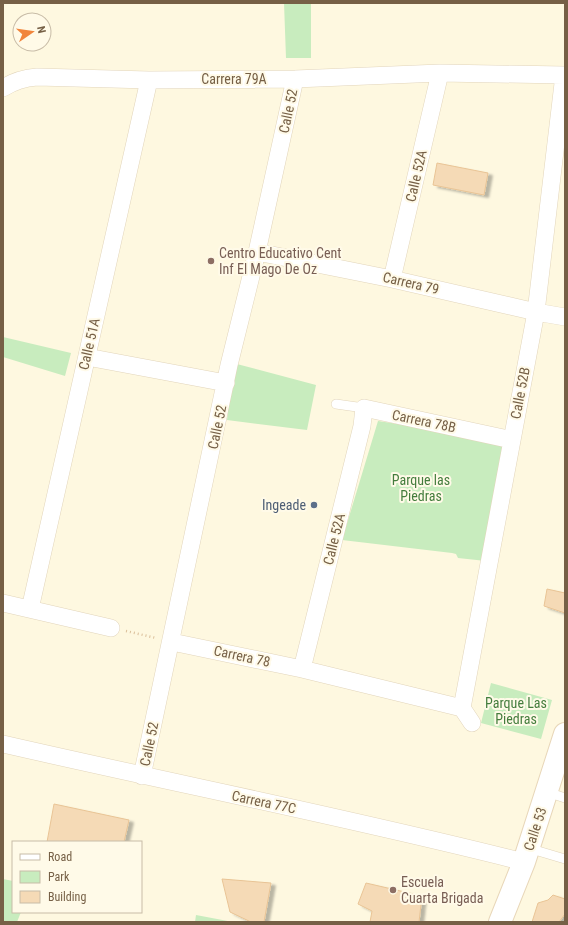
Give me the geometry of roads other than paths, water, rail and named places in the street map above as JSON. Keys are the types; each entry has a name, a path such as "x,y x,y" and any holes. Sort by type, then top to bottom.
{"street":[{"name":"Carrera 79A","path":"3,88 24,78 37,77 149,80 295,79 440,73 564,75"},
{"name":"Calle 52A","path":"392,279 440,73"},
{"name":"Calle 52B","path":"462,708 536,312 564,75"},
{"name":"Calle 52","path":"142,776 172,642 229,365 257,252 295,79"},
{"name":"Calle 51A","path":"30,609 149,80"},
{"name":"Carrera 79","path":"257,252 392,279 536,312 565,317"},
{"path":"87,357 226,383"},
{"name":"Calle 52A","path":"302,669 362,426 364,408"},
{"name":"Carrera 78B","path":"364,408 512,440"},
{"path":"3,603 111,628"},
{"name":"Carrera 78","path":"172,642 302,669 462,708"},
{"path":"462,708 472,723"},
{"name":"Calle 53","path":"500,922 526,855 556,795 565,734"},
{"name":"Carrera 77C","path":"3,744 142,776 526,855"}],"lane":[{"name":"Carrera 78B","path":"336,404 364,408"},
{"path":"526,855 565,859"}],"place":[{"name":"Centro Educativo Cent Inf El Mago De Oz","path":"211,261"},
{"name":"Ingeade","path":"314,505"},
{"name":"Escuela Cuarta Brigada","path":"393,890"}],"park label":[{"name":"Parque las Piedras","path":"421,488"},
{"name":"Parque Las Piedras","path":"516,712"}]}
